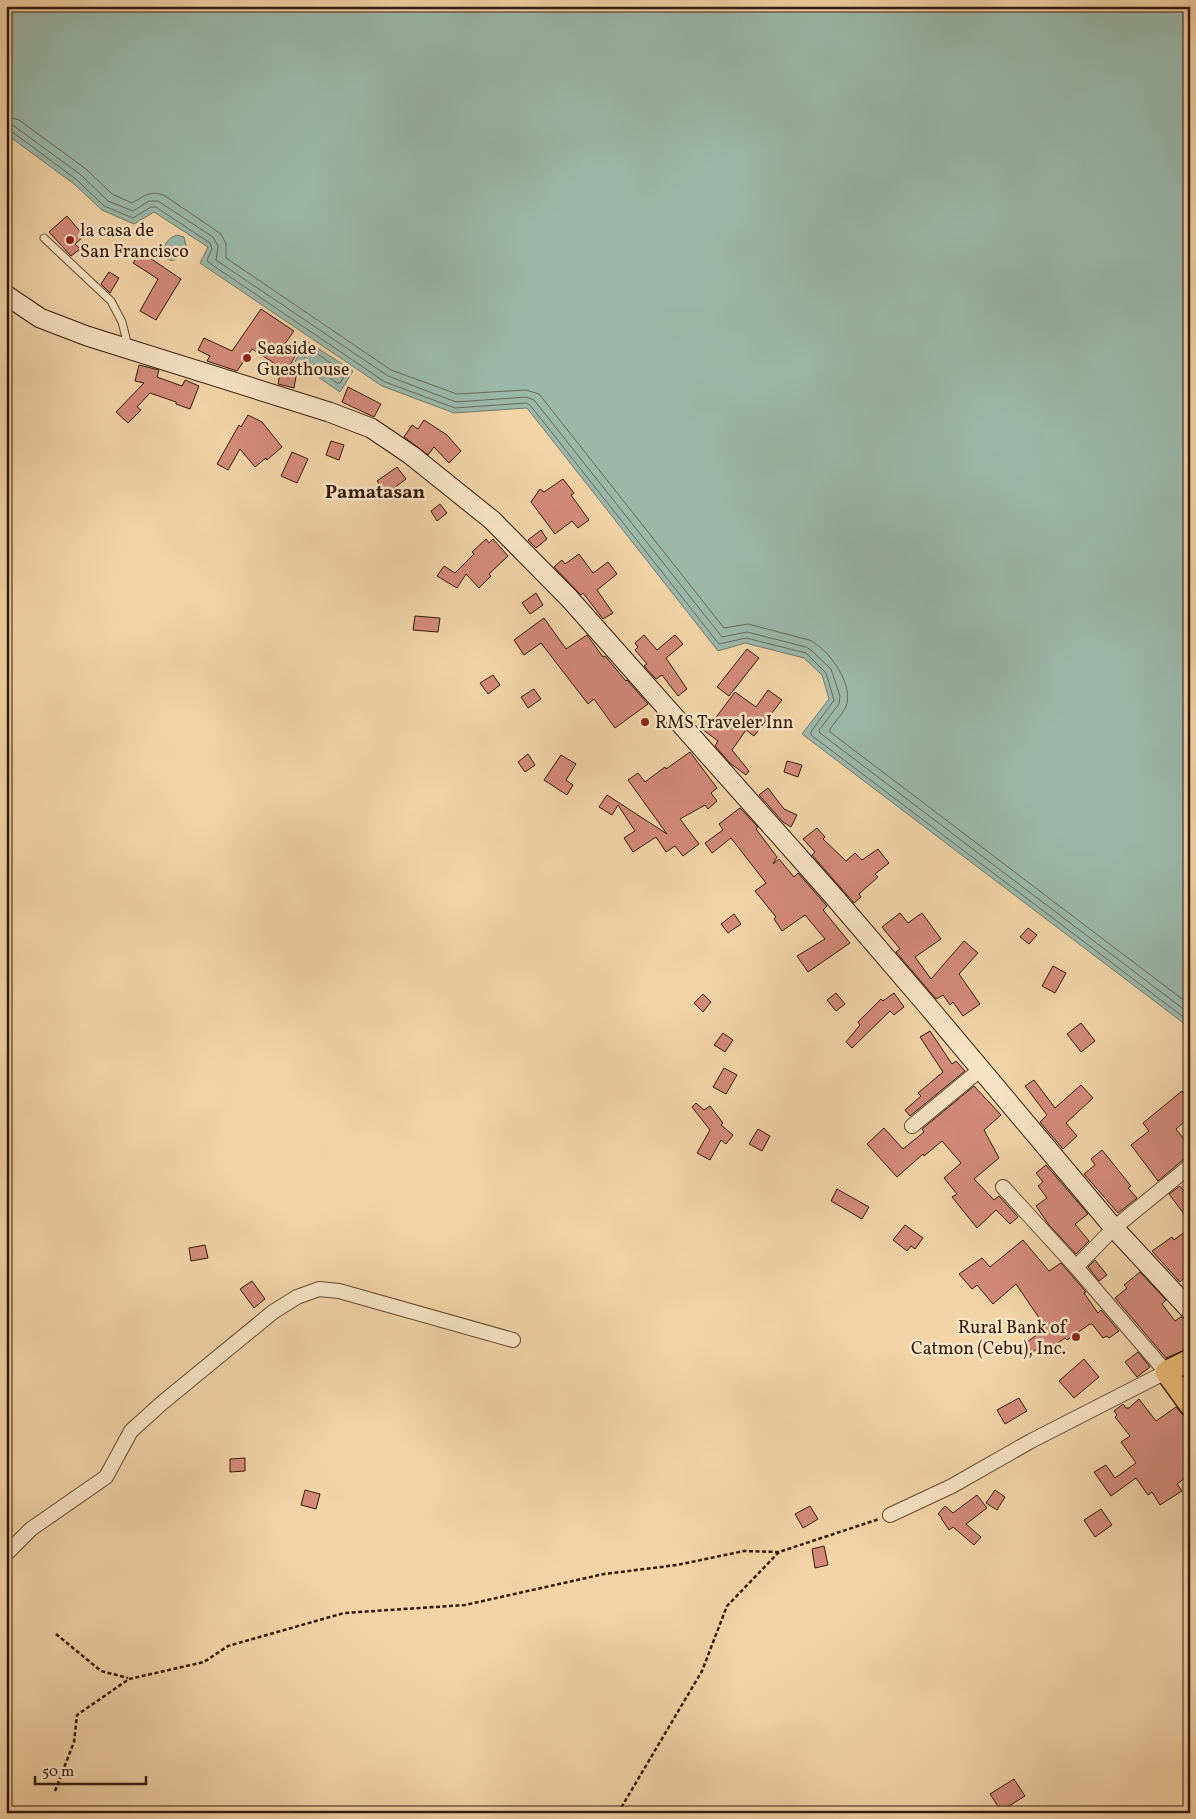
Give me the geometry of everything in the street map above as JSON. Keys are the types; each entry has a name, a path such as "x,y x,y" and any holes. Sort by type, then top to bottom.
{"main road":[{"path":"6,295 40,318 129,349 319,409 371,428 411,455 492,520 569,598 829,891 1114,1228 1190,1310"},
{"path":"1190,1360 1166,1372 1190,1405"}],"street":[{"path":"912,1126 981,1069"},
{"path":"1076,1267 1114,1228 1190,1166"},
{"path":"890,1515 952,1486 1031,1441 1166,1372 1076,1267 1003,1187"},
{"path":"6,1554 31,1529 106,1477 131,1431 162,1403 274,1312 297,1297 319,1289 339,1291 513,1340"}],"lane":[{"path":"44,238 110,301 122,322 129,349"}],"path":[{"path":"55,1791 74,1742 77,1715 128,1679 204,1662 228,1646 344,1613 465,1605 604,1574 678,1566 744,1551 779,1552 890,1515"},
{"path":"618,1813 702,1671 727,1606 779,1552"},
{"path":"56,1634 102,1671 128,1679"}],"water":[{"path":"6,6 1190,6 1190,1028 802,734 829,699 822,675 804,658 745,643 718,651 527,408 454,413 382,386 200,263 208,247 154,212 134,224 102,210 74,184 6,134"},
{"path":"177,235 184,237 186,246 177,258 171,260 164,257 165,246 170,238"},
{"path":"308,342 353,371 340,392 295,361"}],"building":[{"path":"67,216 84,236 75,244 80,249 71,256 49,232"},
{"path":"141,252 181,279 156,320 140,311 158,279 133,263"},
{"path":"109,272 119,278 110,293 101,284"},
{"name":"Seaside Guesthouse","path":"261,309 294,331 284,345 297,353 287,370 297,371 294,388 278,384 281,369 283,369 252,349 237,371 207,361 210,356 198,350 204,338 232,351"},
{"path":"139,365 159,370 157,377 182,386 185,380 199,386 190,409 150,393 137,407 141,410 128,423 116,412 144,383 135,381"},
{"path":"348,387 381,404 374,417 342,402"},
{"path":"248,415 262,422 282,447 267,460 266,458 255,467 240,449 228,470 217,464 239,425 241,427"},
{"path":"424,420 447,435 461,451 449,463 434,447 428,455 404,437 412,425 418,429"},
{"path":"331,441 344,445 339,460 326,455"},
{"path":"292,452 308,459 297,483 281,476"},
{"path":"397,467 406,479 386,494 377,481"},
{"path":"563,479 574,493 571,495 589,520 578,528 572,521 555,534 531,502 540,489 544,492"},
{"path":"440,504 447,513 437,521 431,511"},
{"path":"541,530 547,539 536,548 528,540"},
{"path":"486,539 489,543 493,539 508,556 489,574 491,576 479,588 466,574 457,588 437,576 444,566 455,573 474,554 472,552"},
{"path":"579,554 593,573 608,562 617,574 597,590 613,613 603,619 583,593 581,595 554,567 562,560 565,564"},
{"path":"536,593 543,605 530,614 522,603"},
{"path":"415,616 440,618 438,632 413,630"},
{"path":"544,618 566,649 587,635 603,657 605,656 648,704 615,728 594,699 588,704 541,643 524,655 514,640"},
{"path":"644,635 657,650 675,635 683,644 666,658 687,689 678,696 662,675 656,679 644,666 647,664 635,650 638,647 635,643"},
{"path":"747,649 759,658 729,696 717,687"},
{"path":"493,675 500,685 488,694 480,683"},
{"path":"534,689 541,699 528,708 521,697"},
{"path":"768,690 782,700 754,736 746,730 732,750 749,771 746,775 730,763 715,746 718,741 702,729 711,718 714,720 735,692 756,707"},
{"path":"690,752 717,788 711,793 717,801 708,809 705,805 680,819 699,844 683,856 675,846 666,852 656,837 633,852 624,838 635,831 618,805 612,815 599,807 607,795 667,834 628,780 638,773 645,782"},
{"path":"528,754 535,765 525,772 518,762"},
{"path":"561,755 576,764 566,780 573,785 567,795 544,780"},
{"path":"787,761 802,765 798,777 784,772"},
{"path":"768,788 784,809 797,815 791,827 783,822 759,795"},
{"path":"740,808 758,827 756,829 777,857 773,864 779,859 794,877 798,873 827,906 823,910 850,943 808,972 797,956 825,939 805,915 782,931 774,919 776,917 755,891 766,883 731,838 712,853 705,843 723,830 719,824"},
{"path":"817,828 825,837 823,839 846,861 855,853 862,860 878,849 889,863 875,874 878,877 859,894 861,897 854,903 812,855 815,852 803,839"},
{"path":"900,913 908,923 922,913 941,939 915,957 931,979 964,941 978,953 959,974 980,1004 963,1016 953,1002 950,1005 943,995 936,999 896,952 900,949 882,927"},
{"path":"734,914 741,924 728,933 721,924"},
{"path":"1028,928 1037,935 1029,944 1020,937"},
{"path":"1053,966 1066,973 1055,993 1042,986"},
{"path":"836,993 845,1004 836,1011 827,1000"},
{"path":"894,993 904,1007 894,1015 890,1011 852,1048 846,1042 860,1025 858,1022 881,999 883,1001"},
{"path":"703,994 711,1002 703,1012 694,1003"},
{"path":"1081,1023 1095,1041 1081,1052 1067,1034"},
{"path":"930,1031 952,1064 956,1061 965,1071 910,1116 905,1110 921,1096 918,1093 943,1072 920,1037"},
{"path":"723,1033 733,1040 725,1052 714,1045"},
{"path":"724,1068 737,1075 726,1094 713,1087"},
{"path":"1034,1080 1055,1108 1081,1085 1093,1098 1066,1123 1077,1136 1063,1149 1040,1122 1047,1115 1025,1086"},
{"path":"974,1086 1001,1115 984,1130 999,1158 974,1179 994,1200 999,1196 1018,1217 1010,1224 996,1210 977,1228 952,1197 957,1194 944,1178 961,1163 942,1141 924,1156 923,1154 897,1177 867,1144 884,1128 903,1149 924,1132 922,1129"},
{"path":"1182,1091 1190,1100 1190,1117 1176,1129 1190,1147 1190,1157 1184,1159 1158,1181 1131,1145 1149,1131 1143,1123"},
{"path":"696,1103 704,1110 710,1106 723,1123 721,1125 733,1135 726,1144 721,1140 710,1160 697,1153 710,1130 692,1107"},
{"path":"758,1129 770,1136 762,1151 749,1144"},
{"path":"1102,1150 1131,1186 1128,1188 1137,1198 1118,1213 1084,1174 1095,1165 1091,1159"},
{"path":"1046,1165 1088,1214 1075,1224 1089,1241 1076,1254 1049,1225 1036,1206 1047,1198 1038,1186 1043,1182 1036,1173"},
{"path":"1180,1186 1190,1199 1190,1222 1169,1194"},
{"path":"837,1189 869,1207 862,1219 831,1201"},
{"path":"905,1225 923,1238 915,1249 911,1246 907,1251 893,1240"},
{"path":"1190,1228 1190,1285 1184,1278 1180,1282 1152,1251 1172,1237 1174,1240"},
{"path":"1023,1240 1049,1271 1061,1263 1086,1292 1084,1293 1098,1313 1101,1310 1119,1331 1109,1338 1107,1336 1103,1338 1090,1324 1045,1352 1041,1346 1030,1354 1023,1345 1046,1328 1016,1284 993,1304 977,1285 972,1289 959,1274 982,1258 990,1267"},
{"path":"205,1245 208,1258 191,1261 189,1248"},
{"path":"1095,1260 1107,1275 1099,1281 1088,1267"},
{"path":"1140,1272 1166,1300 1162,1304 1175,1321 1181,1317 1190,1321 1190,1348 1166,1358 1115,1298 1127,1288 1124,1285"},
{"path":"252,1281 265,1299 254,1308 240,1289"},
{"path":"1138,1352 1150,1367 1137,1377 1125,1362"},
{"path":"1084,1359 1099,1377 1074,1398 1059,1381"},
{"path":"1019,1398 1027,1411 1005,1424 997,1410"},
{"path":"1139,1399 1156,1421 1176,1407 1184,1416 1190,1417 1190,1474 1177,1484 1182,1491 1160,1505 1152,1492 1148,1495 1136,1478 1111,1496 1094,1472 1106,1465 1115,1478 1136,1463 1121,1442 1130,1436 1115,1417 1117,1415 1114,1411 1123,1404 1126,1408 1129,1408"},
{"path":"245,1458 245,1471 230,1472 230,1459"},
{"path":"305,1490 320,1494 316,1509 301,1505"},
{"path":"995,1490 1005,1497 997,1510 986,1503"},
{"path":"977,1495 987,1508 966,1524 981,1537 974,1545 953,1527 949,1530 938,1514 945,1506 953,1513"},
{"path":"810,1506 818,1519 803,1528 795,1514"},
{"path":"1101,1509 1112,1525 1095,1537 1084,1520"},
{"path":"824,1546 828,1565 815,1568 812,1549"},
{"path":"1014,1779 1025,1796 1001,1811 990,1794"}],"place":[{"name":"la casa de San Francisco","path":"70,240"},
{"name":"Seaside Guesthouse","path":"247,358"},
{"name":"RMS Traveler Inn","path":"645,722"},
{"name":"Rural Bank of Catmon (Cebu), Inc.","path":"1076,1337"}],"district":[{"name":"Pamatasan","path":"375,491"}]}
